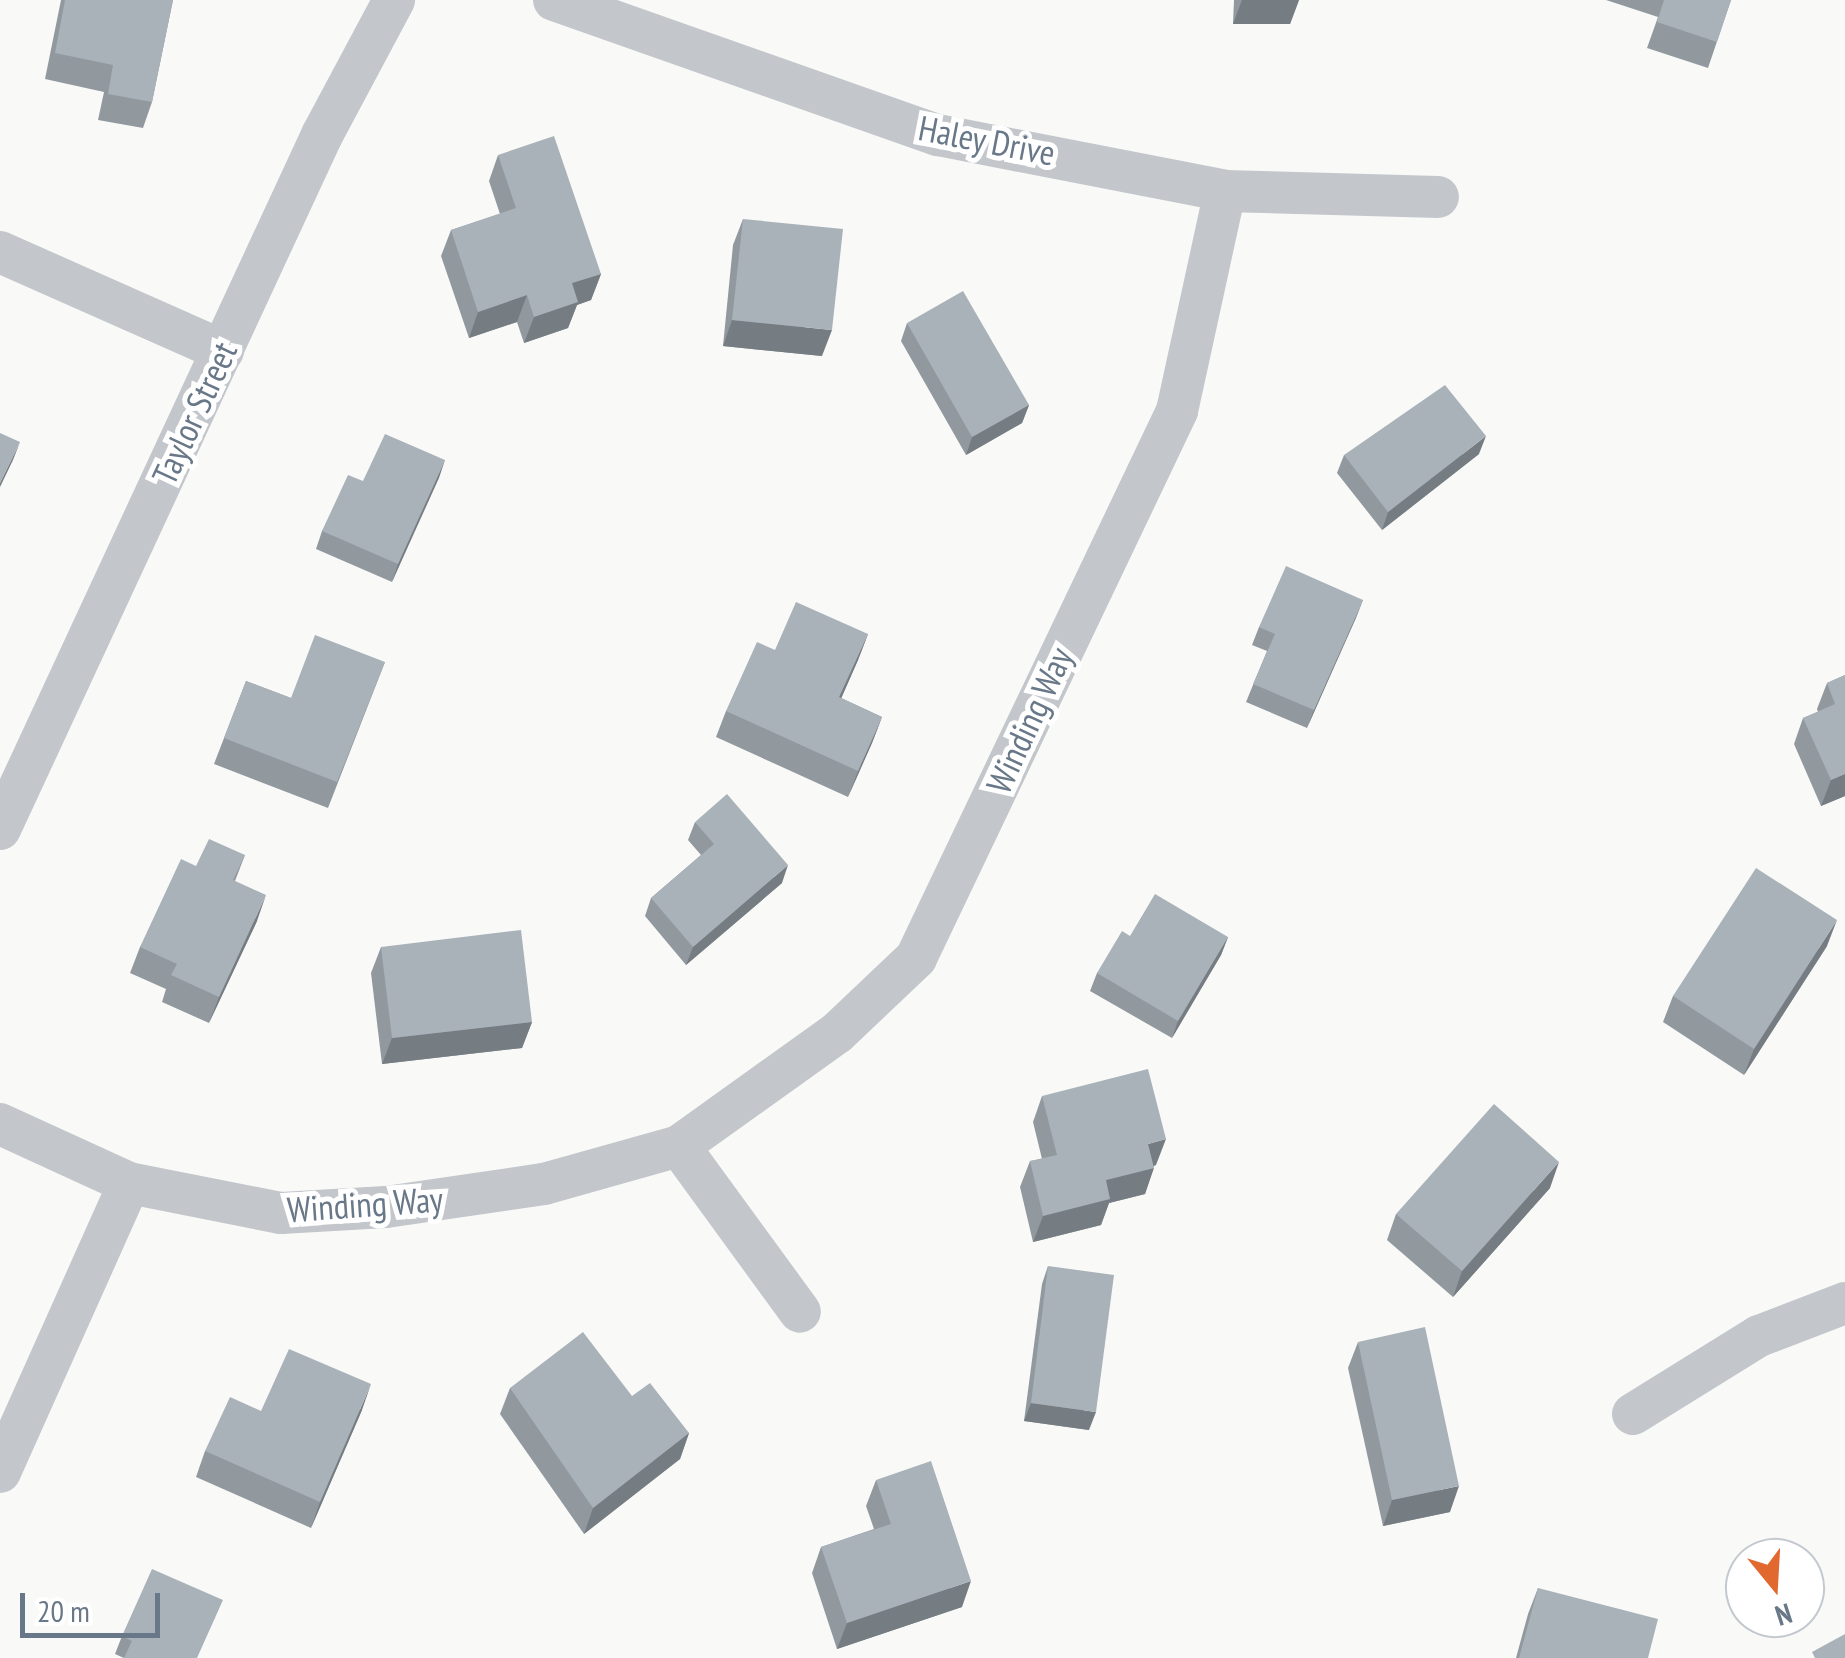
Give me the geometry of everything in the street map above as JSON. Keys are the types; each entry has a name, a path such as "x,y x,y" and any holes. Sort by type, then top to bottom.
{"street":[{"name":"Taylor Street","path":"0,829 222,350 394,0"},
{"name":"Haley Drive","path":"554,0 938,135 1225,191 1438,197"},
{"name":"Winding Way","path":"0,1124 130,1182 281,1214 386,1207 544,1184 679,1146 837,1033 916,958 1177,410 1225,191"},
{"path":"0,252 222,350"},
{"path":"679,1146 800,1312"},
{"path":"0,1472 130,1182"},
{"path":"1632,1414 1759,1336 1845,1303"}],"building":[{"path":"65,0 173,0 152,102 108,94 113,65 55,53"},
{"path":"1664,0 1731,0 1717,42 1657,22"},
{"path":"554,136 601,274 572,283 578,302 534,317 527,295 478,312 451,230 516,208 498,155"},
{"path":"743,219 843,229 832,330 732,320"},
{"path":"963,291 1029,405 972,437 907,323"},
{"path":"1445,385 1486,436 1388,512 1344,455"},
{"path":"0,433 20,442 0,483"},
{"path":"385,434 445,460 398,564 322,531 348,475 363,481"},
{"path":"1286,566 1363,600 1314,710 1253,684 1275,634 1259,627"},
{"path":"796,602 868,634 839,697 882,717 858,771 726,711 757,642 775,650"},
{"path":"315,635 385,662 337,782 224,738 246,681 291,698"},
{"path":"1845,675 1845,774 1831,780 1803,718 1835,704 1827,683"},
{"path":"727,794 788,865 693,947 651,898 714,844 695,822"},
{"path":"209,839 245,855 233,880 266,895 219,997 171,975 177,964 140,947 181,859 196,866"},
{"path":"1756,868 1837,920 1754,1049 1673,996"},
{"path":"1155,894 1228,937 1178,1021 1097,973 1122,931 1130,936"},
{"path":"521,930 532,1022 392,1038 381,947"},
{"path":"1148,1069 1166,1139 1148,1144 1154,1168 1106,1180 1110,1199 1043,1216 1030,1161 1057,1155 1042,1096"},
{"path":"1494,1104 1559,1162 1462,1271 1396,1214"},
{"path":"1048,1266 1114,1275 1096,1412 1031,1403"},
{"path":"1425,1327 1459,1486 1392,1500 1358,1342"},
{"path":"583,1332 632,1396 650,1383 689,1433 593,1508 510,1388"},
{"path":"289,1349 371,1384 320,1502 205,1451 230,1397 261,1411"},
{"path":"931,1461 971,1581 847,1623 821,1547 891,1524 876,1480"},
{"path":"152,1569 223,1600 197,1658 124,1658 132,1641 122,1636"},
{"path":"1538,1588 1658,1619 1648,1658 1519,1658"},
{"path":"1845,1634 1845,1658 1815,1658 1812,1652"}]}
